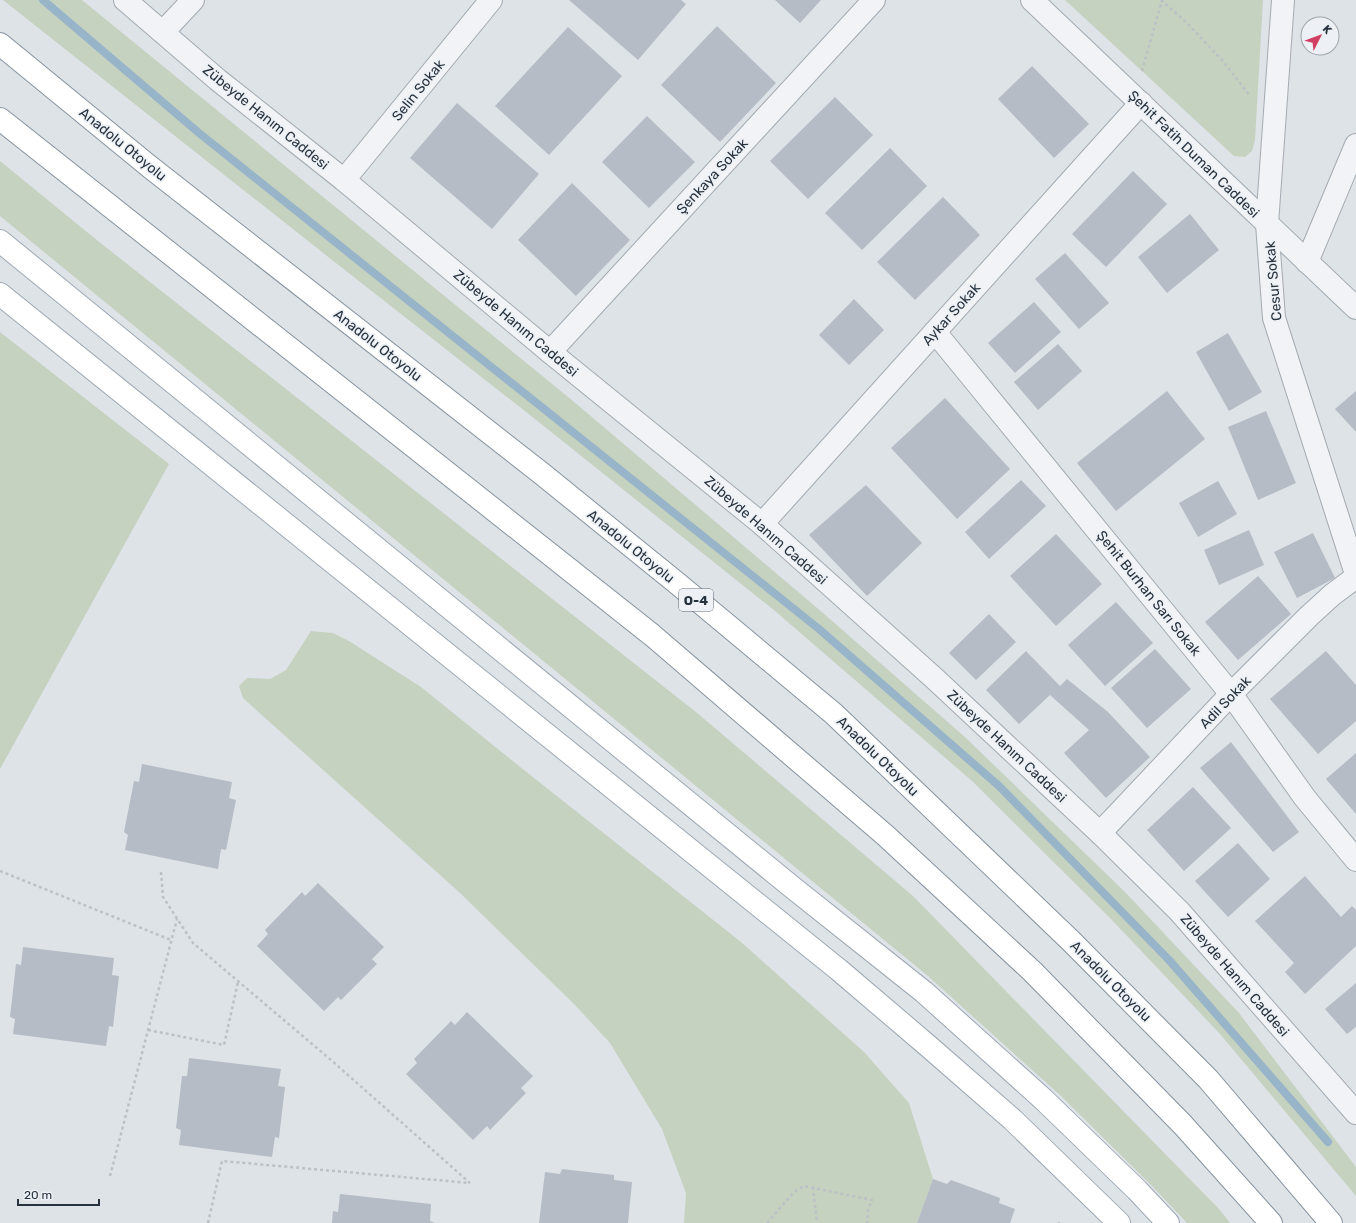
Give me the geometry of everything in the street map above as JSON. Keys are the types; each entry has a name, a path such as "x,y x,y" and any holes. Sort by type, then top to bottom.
{"main road":[{"name":"Anadolu Otoyolu","path":"0,44 150,167 541,473 678,584 834,714 1071,941 1208,1079 1331,1223"},
{"path":"0,119 652,635 885,835 1032,971 1183,1125 1272,1223"},
{"path":"0,241 792,887 924,992 1043,1098 1137,1190 1168,1223"},
{"path":"0,294 845,975 1013,1120 1119,1223"}],"street":[{"name":"Zübeyde Hanım Caddesi","path":"125,0 218,80 344,180 550,352 762,524 934,678 1100,834 1179,911 1356,1113"},
{"path":"163,32 193,0"},
{"name":"Selin Sokak","path":"344,180 491,0"},
{"name":"Şenkaya Sokak","path":"550,352 874,0"},
{"name":"Şehit Fatih Duman Caddesi","path":"1032,0 1356,308"},
{"name":"Cesur Sokak","path":"1283,0 1267,224 1274,318 1356,574"},
{"name":"Aykar Sokak","path":"762,524 934,332 1137,100"},
{"path":"1307,262 1356,145"},
{"name":"Şehit Burhan Sarı Sokak","path":"934,332 1231,694 1306,798 1356,860"},
{"name":"Adil Sokak","path":"1100,834 1231,694 1309,616 1332,595 1356,577"}],"path":[{"path":"1137,100 1162,0 1184,20 1222,60 1274,124"},
{"path":"0,872 171,940"},
{"path":"161,872 163,897 193,943 331,1060 470,1183 222,1161 208,1223"},
{"path":"110,1176 177,919"},
{"path":"148,1030 224,1045 238,982"},
{"path":"767,1223 794,1192 804,1186 872,1200 868,1211 867,1223"},
{"path":"813,1187 817,1223"}],"green space":[{"path":"3,0 82,0 573,401 823,613 966,738 1126,893 1239,1013 1356,1167 1356,1196 1220,1034 1109,917 972,781 775,611 535,419"},
{"path":"1065,0 1263,0 1255,140 1252,151 1245,157 1234,156"},
{"path":"0,161 98,241 696,712 913,896 1220,1210 1230,1223 1187,1223 1153,1187 1061,1096 928,976 0,216"},
{"path":"0,332 169,464 0,769"},
{"path":"311,631 333,633 349,641 421,687 741,942 864,1052 909,1103 933,1179 917,1223 684,1223 686,1193 662,1129 610,1043 575,1005 459,892 243,698 239,686 247,678 270,679 286,670"}],"building":[{"path":"569,0 681,0 686,4 638,60"},
{"path":"775,0 821,0 800,23"},
{"path":"717,26 776,83 720,142 661,85"},
{"path":"568,27 622,76 549,155 495,106"},
{"path":"1032,66 1089,124 1054,158 998,99"},
{"path":"835,97 873,135 808,199 770,161"},
{"path":"457,103 539,174 492,229 410,158"},
{"path":"647,116 695,162 649,208 602,162"},
{"path":"890,148 927,186 862,250 825,213"},
{"path":"1133,171 1167,204 1106,267 1072,234"},
{"path":"572,183 630,240 576,296 518,240"},
{"path":"943,197 980,235 915,300 877,262"},
{"path":"1190,214 1219,250 1167,293 1138,257"},
{"path":"1065,253 1109,303 1079,329 1035,279"},
{"path":"854,299 884,330 849,365 819,335"},
{"path":"1034,302 1061,332 1015,373 988,343"},
{"path":"1228,333 1262,392 1229,411 1196,352"},
{"path":"1058,344 1082,371 1038,410 1014,382"},
{"path":"1167,391 1205,439 1116,511 1077,463"},
{"path":"1356,391 1356,432 1335,409"},
{"path":"945,398 1010,469 957,519 891,448"},
{"path":"1266,411 1296,483 1258,500 1228,427"},
{"path":"1021,480 1046,506 989,559 965,532"},
{"path":"1218,481 1237,514 1198,537 1179,503"},
{"path":"866,485 922,543 867,596 809,535"},
{"path":"1249,530 1264,565 1219,585 1204,550"},
{"path":"1313,533 1335,578 1297,598 1274,552"},
{"path":"1056,534 1102,584 1056,626 1010,576"},
{"path":"1258,576 1291,614 1238,660 1205,622"},
{"path":"1116,602 1153,643 1105,686 1068,645"},
{"path":"989,614 1016,642 976,680 949,653"},
{"path":"1155,649 1191,689 1147,728 1111,688"},
{"path":"1026,651 1060,686 1067,679 1108,712 1150,757 1106,798 1064,753 1089,730 1050,695 1019,724 986,690"},
{"path":"1326,651 1356,685 1356,721 1318,754 1270,699"},
{"path":"1231,742 1299,832 1273,852 1200,768"},
{"path":"1356,753 1356,814 1326,779"},
{"path":"142,764 232,782 229,798 236,800 226,850 221,849 218,869 125,850 128,835 124,832 134,781 139,782"},
{"path":"1193,787 1231,828 1184,871 1147,830"},
{"path":"1238,843 1270,879 1228,917 1195,881"},
{"path":"1305,876 1341,917 1352,906 1356,910 1356,946 1305,994 1285,972 1294,963 1255,921"},
{"path":"318,883 384,947 372,959 377,964 341,1000 338,997 324,1011 257,946 268,934 265,930 302,892 305,896"},
{"path":"23,947 114,958 112,975 119,976 113,1027 109,1026 106,1046 13,1034 15,1019 10,1017 16,964 21,965"},
{"path":"1356,983 1356,1027 1347,1034 1325,1009"},
{"path":"467,1012 533,1076 521,1088 526,1093 490,1130 487,1126 473,1140 406,1074 417,1063 414,1059 451,1021 455,1025"},
{"path":"189,1058 281,1069 278,1086 285,1087 279,1138 275,1137 272,1157 179,1145 181,1130 176,1128 182,1076 187,1076"},
{"path":"562,1169 614,1175 614,1180 632,1182 628,1223 539,1223 545,1172 560,1174"},
{"path":"933,1179 947,1184 951,1180 1000,1198 999,1203 1015,1209 1010,1223 917,1223"},
{"path":"340,1194 431,1204 430,1221 435,1223 332,1223 333,1211 338,1212"}],"waterway":[{"path":"43,0 199,133 819,629 999,786 1169,960 1328,1142"}]}
